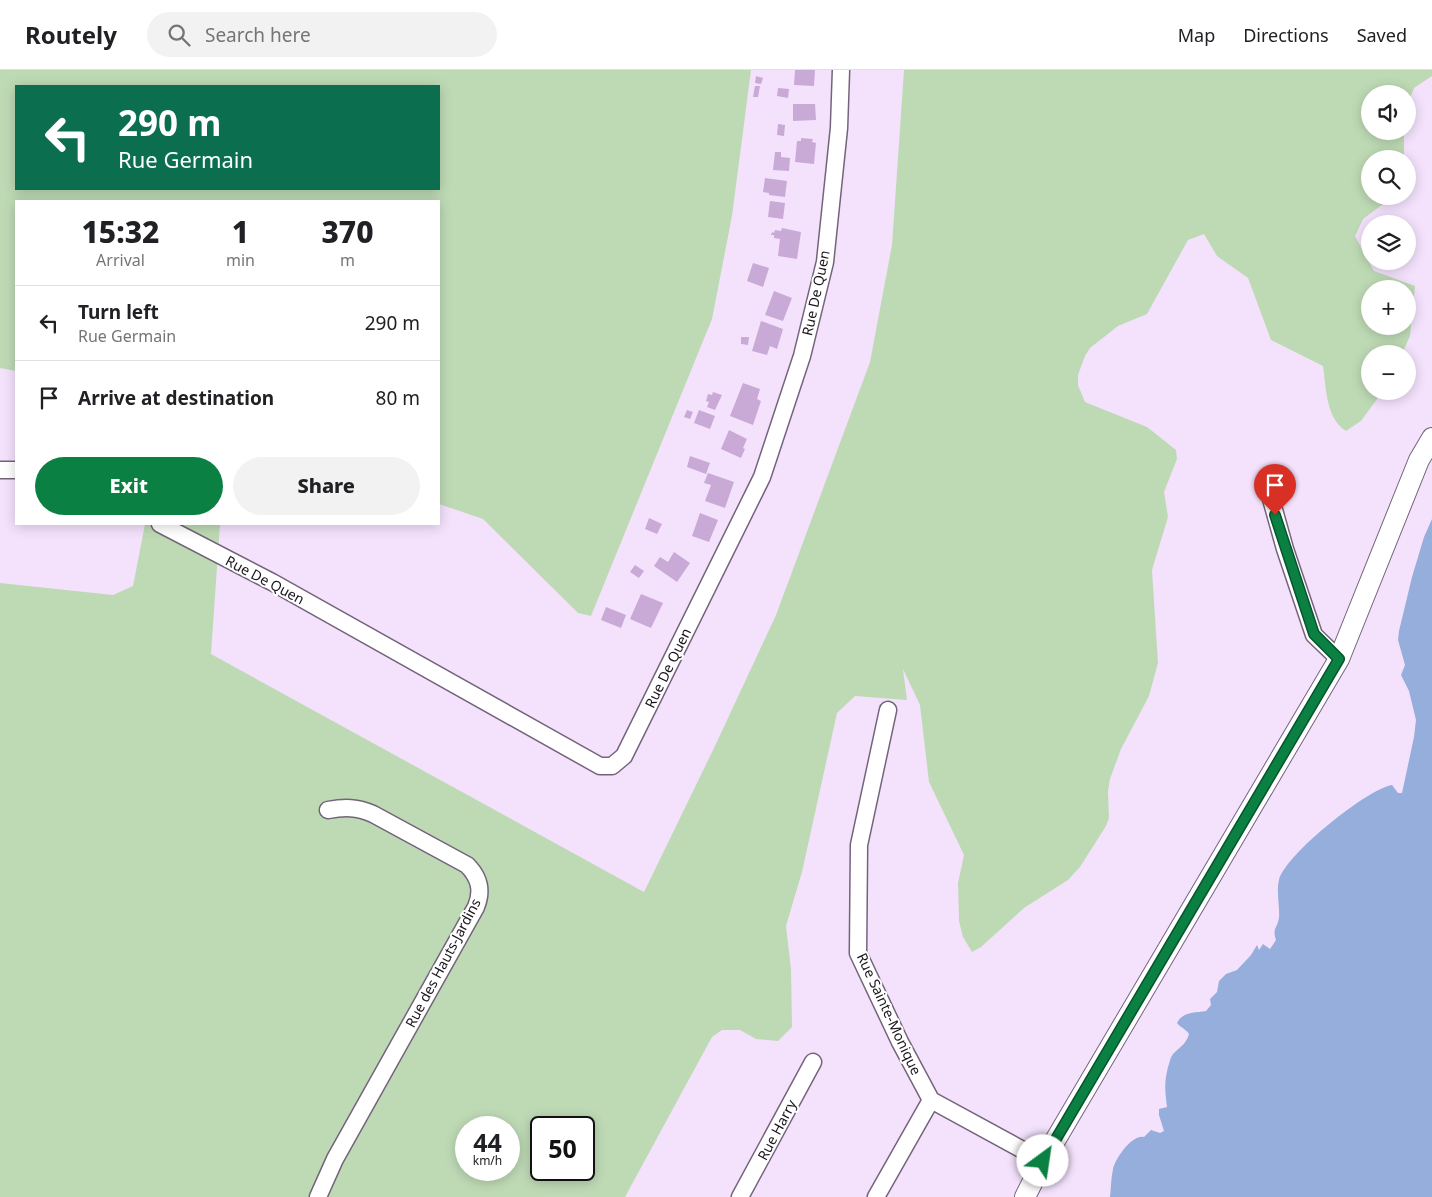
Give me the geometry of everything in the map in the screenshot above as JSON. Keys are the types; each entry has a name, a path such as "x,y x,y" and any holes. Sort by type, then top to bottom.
{"main road":[{"path":"1025,1197 1043,1161 1339,659 1419,460 1432,438"}],"street":[{"name":"Rue De Quen","path":"162,525 272,582 600,766 612,766 624,756 762,477 802,356 824,262 839,128 841,70"},
{"path":"0,470 15,470"},
{"path":"1270,499 1314,634 1339,659"},
{"name":"Rue Sainte-Monique","path":"888,710 859,845 858,953 900,1042 931,1100"},
{"name":"Rue des Hauts-Jardins","path":"318,1197 335,1159 480,898 478,879 466,865 359,808 344,807 328,810"},
{"name":"Rue Harry","path":"740,1197 813,1062"},
{"path":"876,1197 931,1100 1043,1161"}],"green space":[{"path":"0,70 751,70 732,216 712,319 591,616 578,613 483,519 440,504 440,200 15,200 15,371 0,368"},
{"path":"904,70 1432,70 1432,76 1416,87 1416,85 1361,85 1361,140 1404,140 1404,150 1361,150 1361,205 1382,205 1368,215 1361,215 1361,223 1355,236 1361,247 1361,270 1373,270 1399,280 1361,280 1361,335 1410,335 1406,345 1361,345 1361,400 1376,400 1361,421 1346,431 1339,426 1334,419 1328,402 1323,366 1271,340 1248,278 1217,256 1204,234 1188,240 1147,314 1118,326 1090,348 1085,356 1078,375 1078,385 1085,402 1147,427 1176,450 1177,459 1164,492 1168,517 1152,570 1158,663 1149,696 1121,749 1110,779 1108,791 1109,818 1106,826 1080,867 1068,880 1024,908 981,947 972,952 963,937 959,921 958,883 964,855 929,782 920,705 903,669 907,700 855,696 837,713 802,872 786,926 791,969 792,1027 778,1041 756,1039 740,1030 722,1030 712,1037 625,1197 0,1197 0,583 113,595 133,586 145,525 220,525 211,654 644,892 776,615 870,362 892,245"}],"water":[{"path":"1432,519 1432,1197 1110,1197 1113,1169 1117,1159 1129,1143 1139,1137 1144,1137 1151,1130 1160,1133 1164,1131 1159,1109 1167,1107 1165,1087 1168,1067 1171,1058 1185,1043 1189,1034 1177,1023 1186,1014 1206,1011 1211,1005 1210,999 1217,992 1219,981 1226,974 1237,970 1251,955 1257,945 1259,950 1263,944 1270,949 1276,940 1275,931 1279,918 1278,885 1285,869 1311,840 1347,810 1365,798 1380,789 1392,785 1398,793 1402,793 1416,720 1409,691 1401,675 1405,665 1398,640 1412,577 1424,537"}],"building":[{"path":"795,70 815,70 814,86 794,85"},
{"path":"756,76 763,78 761,84 755,83"},
{"path":"755,86 760,86 758,97 753,97"},
{"path":"778,88 789,89 788,98 777,96"},
{"path":"793,104 815,104 816,120 793,121"},
{"path":"778,124 785,125 784,136 777,135"},
{"path":"801,138 813,139 812,142 816,143 814,164 795,162 797,141 801,141"},
{"path":"775,152 781,152 781,157 790,158 789,171 773,170"},
{"path":"765,178 787,181 785,197 769,195 769,193 763,192"},
{"path":"770,201 785,203 783,219 768,217"},
{"path":"782,228 801,232 797,259 778,256 780,239 774,238 774,235 771,235 775,230 781,231"},
{"path":"753,263 769,268 763,287 747,281"},
{"path":"774,291 792,298 783,321 765,315"},
{"path":"761,321 783,329 777,349 770,346 767,355 752,351"},
{"path":"741,337 749,337 748,345 741,344"},
{"path":"743,383 760,389 757,399 761,401 753,425 730,416"},
{"path":"713,392 722,395 715,410 707,407 709,402 706,401 708,394 712,395"},
{"path":"687,410 693,412 690,419 684,417"},
{"path":"699,410 715,416 710,429 694,423"},
{"path":"729,430 747,439 741,458 721,449"},
{"path":"690,456 710,463 706,474 687,467"},
{"path":"708,473 734,482 725,508 705,501 711,485 704,483"},
{"path":"700,513 718,520 709,542 692,536"},
{"path":"649,518 662,524 657,534 645,529"},
{"path":"674,552 690,563 677,582 654,566 660,557 668,562"},
{"path":"635,565 644,571 639,578 630,572"},
{"path":"641,594 663,603 651,628 630,619"},
{"path":"606,607 626,615 621,628 601,620"}],"route":[{"path":"1043,1161 1339,659 1314,634 1275,515"}]}
